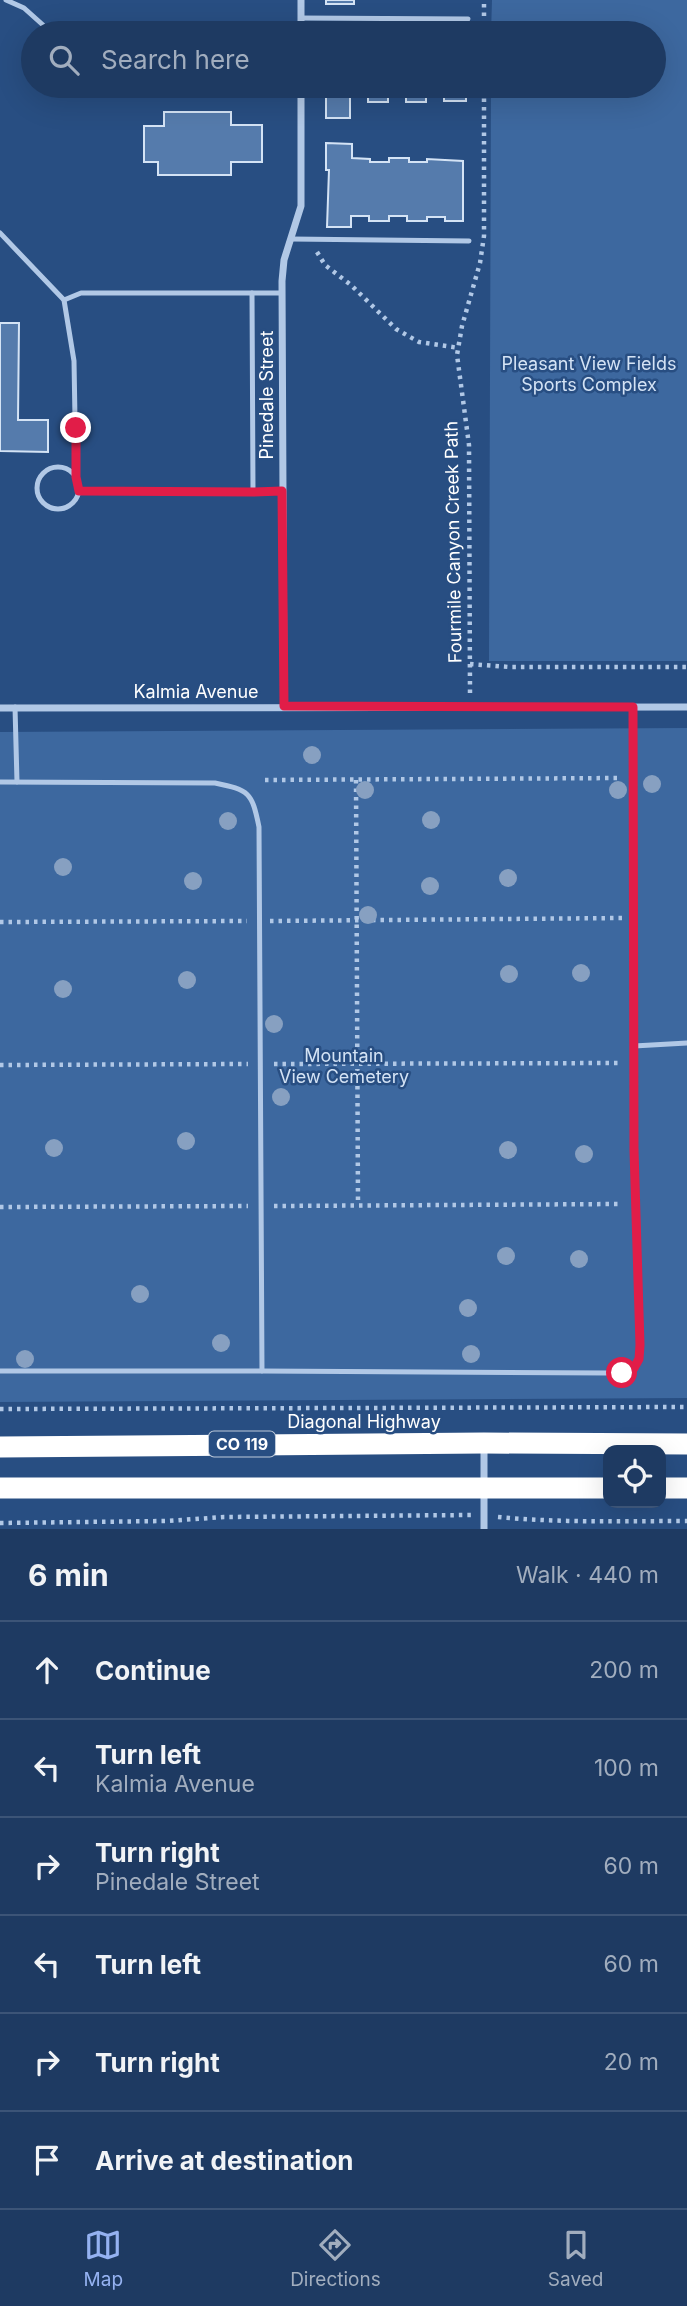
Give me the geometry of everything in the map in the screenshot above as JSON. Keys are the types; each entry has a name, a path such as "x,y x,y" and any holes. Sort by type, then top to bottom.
{"highway":[{"name":"Diagonal Highway","path":"0,1447 687,1444"},
{"path":"0,1488 603,1488"},
{"path":"666,1488 687,1488"}],"street":[{"path":"301,0 301,18"},
{"name":"Pinedale Street","path":"284,706 281,293 284,260 301,206 301,98"},
{"name":"Kalmia Avenue","path":"0,708 687,707"},
{"path":"484,1443 484,1529"}],"lane":[{"path":"6,0 24,8 39,21"},
{"path":"301,18 468,19"},
{"path":"0,233 64,300 74,361 76,477 79,491 74,503 62,510 47,507 37,496 38,480 50,468 65,468 76,477"},
{"path":"291,239 469,241"},
{"path":"64,300 80,293 281,293"},
{"path":"252,293 253,492"},
{"path":"79,491 282,491"},
{"path":"0,1371 622,1373 634,1368 639,1359 640,1345 635,1204 633,707"},
{"path":"15,708 17,782"},
{"path":"0,782 215,783 240,788 254,801 259,827 262,1371"},
{"path":"634,1045 687,1043"}],"path":[{"path":"484,0 484,21"},
{"name":"Fourmile Canyon Creek Path","path":"470,706 468,445 457,355 462,327 481,263 484,236 484,98"},
{"path":"313,241 325,265 351,285 396,329 419,342 458,348"},
{"path":"470,664 509,667 687,667"},
{"path":"265,780 632,778"},
{"path":"356,780 358,1205"},
{"path":"0,922 633,918"},
{"path":"0,1065 634,1063"},
{"path":"0,1207 635,1204"},
{"path":"0,1409 687,1407"},
{"path":"0,1523 166,1521 224,1517 485,1515 557,1522 687,1521"}],"green space":[{"name":"Pleasant View Fields Sports Complex","path":"492,0 687,0 687,661 489,661 491,98 666,98 666,21 491,21"},
{"name":"Mountain View Cemetery","path":"687,728 687,1398 0,1402 0,732"}],"building":[{"path":"326,0 354,0 354,4 326,4"},
{"path":"326,98 350,98 350,118 326,118"},
{"path":"368,98 388,98 388,102 368,102"},
{"path":"406,98 426,98 426,102 406,102"},
{"path":"444,98 466,98 466,101 444,101"},
{"path":"164,112 231,112 231,125 262,125 262,162 231,162 231,175 158,175 158,162 144,162 144,126 164,126"},
{"path":"326,143 352,144 352,158 370,159 370,162 389,162 389,158 409,158 409,162 427,162 427,159 463,161 463,221 427,217 427,221 407,221 407,216 389,216 389,221 369,221 369,216 351,216 351,227 327,227 329,170 326,170"},
{"path":"0,323 19,323 18,420 48,420 48,452 0,451"}],"route":[{"path":"76,428 76,477 79,491 282,491 284,706 633,707 634,1150 640,1345 639,1359 634,1368 622,1373"}]}
